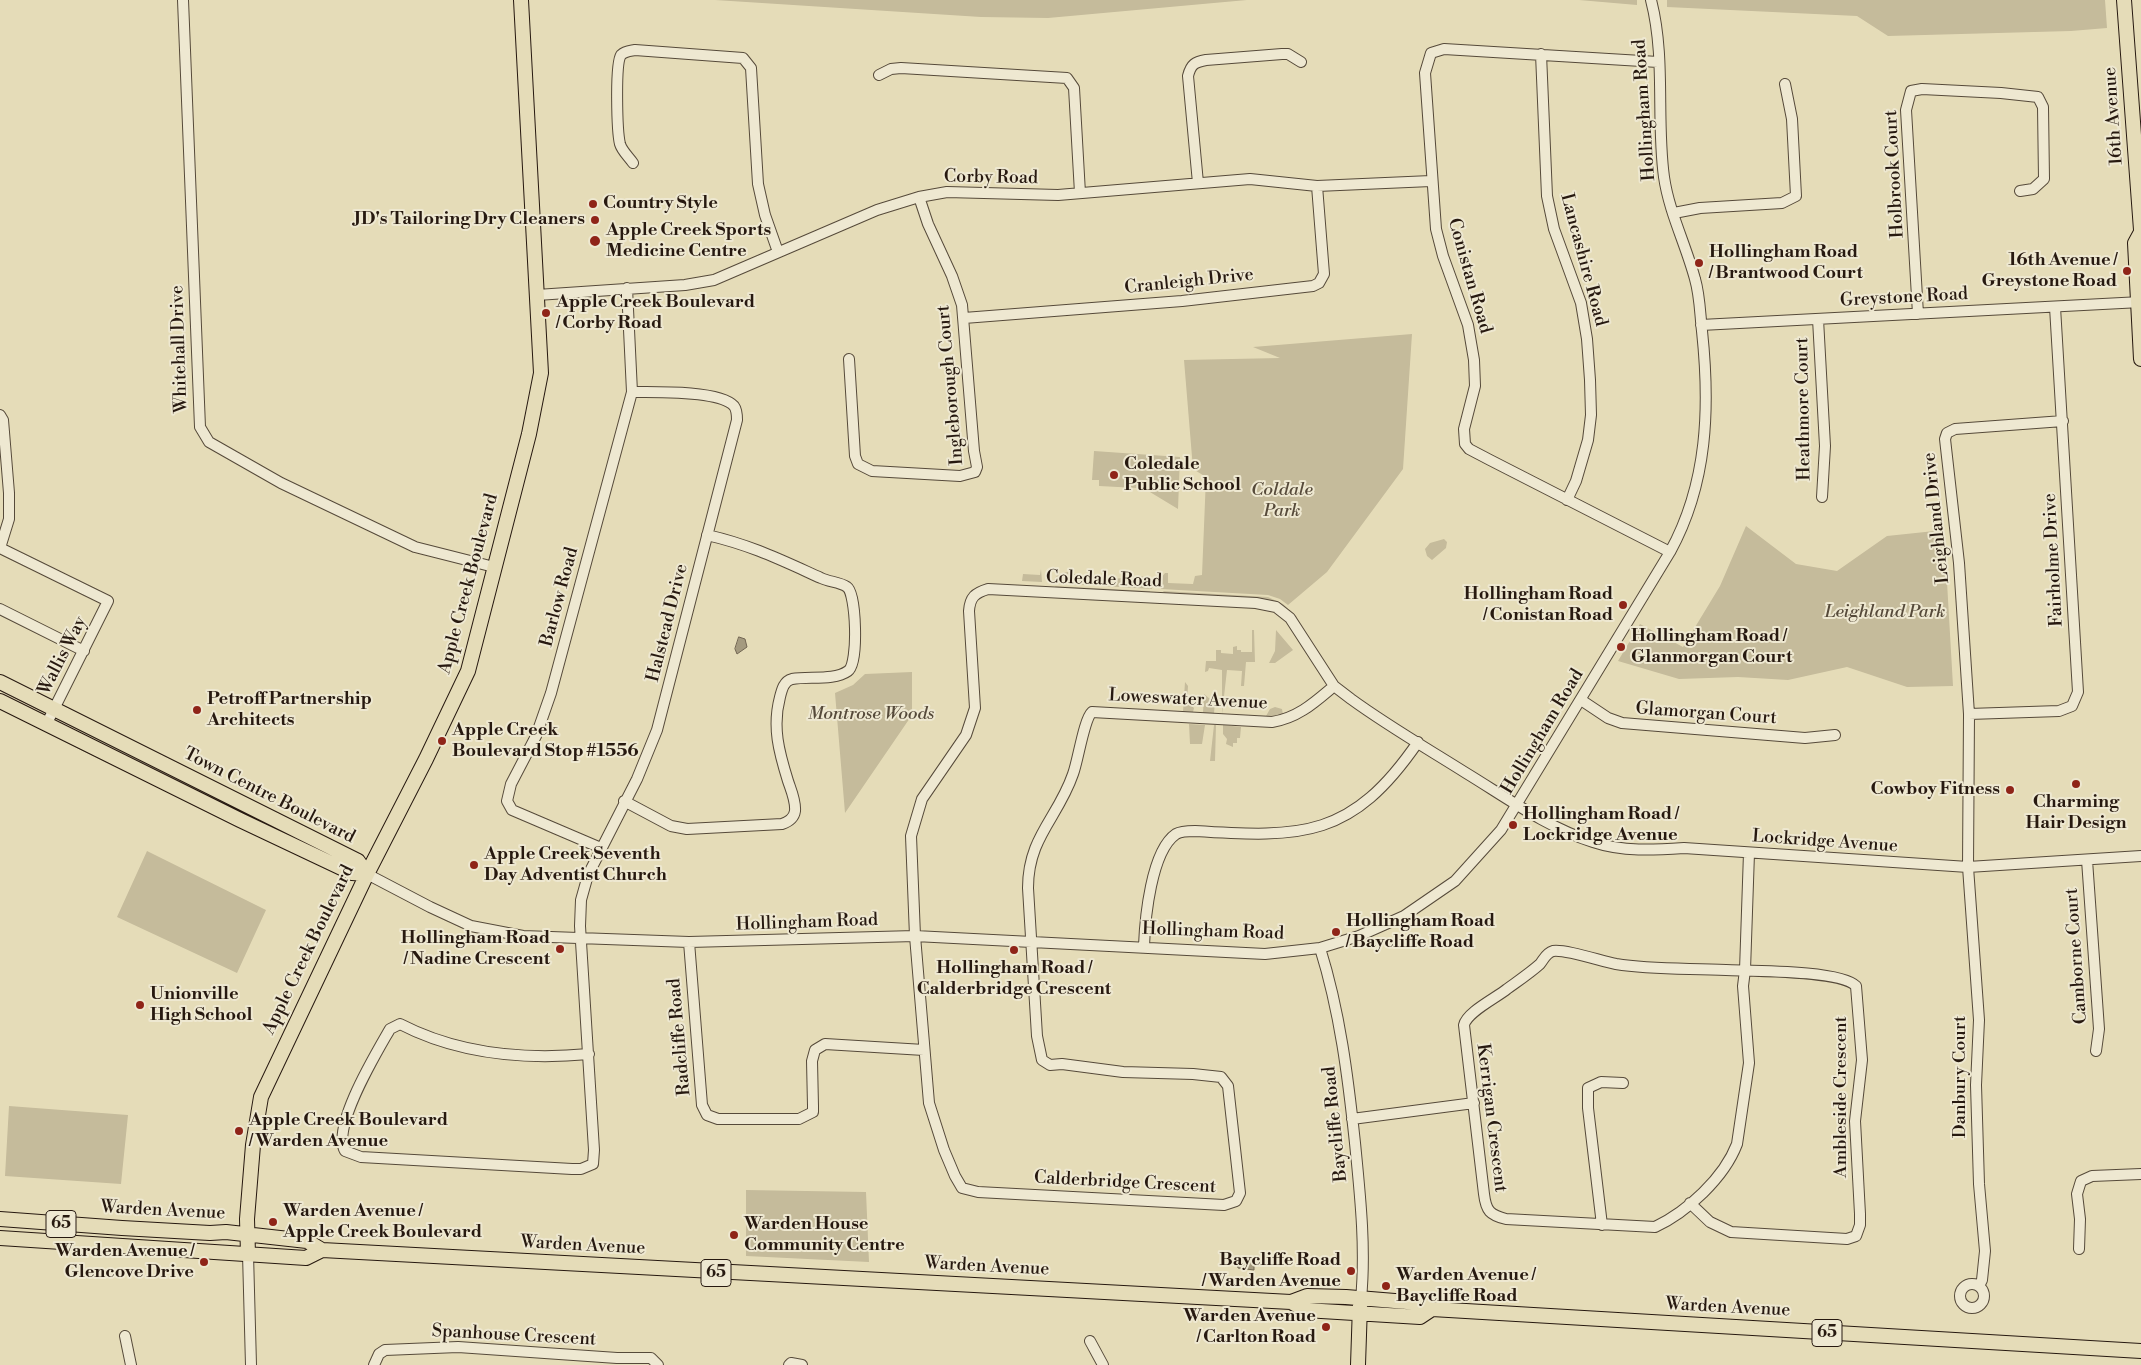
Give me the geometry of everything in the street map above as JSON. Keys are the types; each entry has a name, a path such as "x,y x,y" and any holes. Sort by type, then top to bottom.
{"main road":[{"name":"Apple Creek Boulevard","path":"248,1254 253,1145 261,1097 367,874 426,759 468,671 529,434 541,373 521,0"},
{"name":"16th Avenue","path":"2124,0 2141,231 2134,243 2141,359"},
{"name":"Town Centre Boulevard","path":"0,682 358,861 367,874"},
{"name":"Town Centre Boulevard","path":"0,701 352,873 367,874"},
{"name":"Warden Avenue","path":"0,1219 210,1233 226,1232 307,1241 322,1250 1291,1302 1307,1296 1419,1303 1432,1309 2141,1351"},
{"name":"Warden Avenue","path":"0,1238 306,1258 322,1250"},
{"path":"1358,1365 1361,1299"},
{"name":"Warden Avenue","path":"1291,1302 1305,1310 1420,1317 1432,1309"}],"street":[{"name":"Whitehall Drive","path":"184,0 200,427 209,442 285,485 415,547 494,568"},
{"name":"Hollingham Road","path":"367,874 471,926 523,936 582,940 689,942 915,936 1144,946 1265,954 1320,948 1390,923 1448,886 1480,857 1501,830 1670,552 1688,514 1701,465 1707,404 1702,325 1696,280 1674,213 1664,175 1658,62 1651,0"},
{"name":"Conistan Road","path":"1658,62 1444,49 1431,53 1425,73 1431,181 1436,229 1443,256 1468,325 1474,360 1475,386 1464,429 1465,444 1469,449 1670,552"},
{"path":"633,164 621,147 618,137 617,78 620,56 626,51 635,50 743,58 751,68 758,184 765,215 778,252"},
{"path":"1198,183 1188,76 1192,65 1206,60 1282,54 1288,54 1301,62"},
{"name":"Lancashire Road","path":"1541,54 1548,203 1554,229 1576,286 1588,338 1591,415 1588,440 1576,481 1567,500"},
{"path":"878,75 901,68 1067,78 1074,88 1080,193"},
{"path":"1674,213 1700,208 1782,203 1796,196 1792,120 1786,84"},
{"name":"Holbrook Court","path":"1918,314 1906,110 1911,91 1922,89 2038,97 2043,107 2044,180 2033,189 2020,191"},
{"name":"Corby Road","path":"537,295 685,285 714,280 746,268 778,252 877,210 919,197 947,192 1036,196 1250,179 1317,186 1431,181"},
{"name":"Cranleigh Drive","path":"964,318 1182,301 1313,286 1319,283 1324,274 1317,186"},
{"name":"Ingleborough Court","path":"849,359 855,456 858,464 872,470 968,476 975,472 977,467 974,452 964,318 958,291 935,241 919,197"},
{"name":"Barlow Road","path":"601,848 512,810 508,806 507,796 510,784 536,736 551,693 632,392 627,288"},
{"name":"Greystone Road","path":"1702,325 2139,302"},
{"name":"Fairholme Drive","path":"1969,714 2058,711 2067,709 2076,702 2078,692 2055,307"},
{"name":"Heathmore Court","path":"1818,319 1825,446 1822,498"},
{"name":"Halstead Drive","path":"589,1054 528,1057 499,1054 468,1048 400,1024 390,1029 361,1083 342,1130 342,1146 345,1151 361,1157 572,1169 588,1167 593,1164 596,1156 581,900 588,875 644,765 657,730 737,420 737,411 733,404 717,398 672,392 632,392"},
{"path":"0,415 3,420 9,493 9,519 0,548"},
{"name":"Leighland Drive","path":"1968,867 1969,714 1959,563 1945,449 1947,433 1955,429 2063,421"},
{"path":"624,801 671,826 687,829 782,824 788,822 795,813 794,800 780,753 776,724 783,687 787,680 843,674 851,668 854,662 852,593 845,586 826,580 758,549 707,535"},
{"name":"Wallis Way","path":"0,548 108,601 46,725"},
{"name":"Coledale Road","path":"915,936 911,836 922,799 966,735 971,723 975,699 969,611 973,596 978,592 988,589 1256,603 1276,606 1290,618 1334,686 1372,714 1518,804"},
{"path":"0,609 84,651"},
{"name":"Loweswater Avenue","path":"1032,941 1028,888 1031,859 1038,837 1070,785 1083,743 1085,720 1088,715 1097,711 1116,714 1282,721 1302,712 1334,686"},
{"name":"Glamorgan Court","path":"1581,700 1608,718 1622,723 1805,738 1835,735"},
{"path":"1144,946 1148,900 1153,876 1167,844 1175,835 1184,831 1279,834 1319,828 1352,811 1380,790 1392,779 1418,742"},
{"name":"Lockridge Avenue","path":"1518,804 1563,831 1594,843 1620,848 1650,850 1684,848 1968,867 2141,856"},
{"name":"Kerrigan Crescent","path":"1745,970 1617,964 1566,951 1548,953 1539,964 1492,1001 1472,1012 1465,1021 1464,1038 1474,1103 1486,1210 1494,1216 1506,1219 1655,1227 1677,1216 1721,1174 1732,1157 1737,1144 1749,1063 1743,986 1745,970 1750,853"},
{"name":"Camborne Court","path":"2087,860 2099,1028 2096,1050"},
{"name":"Danbury Court","path":"1968,867 1979,1020 1976,1085 1979,1184 1985,1251 1985,1267 1979,1286"},
{"name":"Calderbridge Crescent","path":"915,936 928,1103 954,1176 962,1188 978,1192 1224,1205 1236,1201 1240,1193 1239,1175 1228,1086 1221,1077 1193,1074 1122,1072 1062,1064 1050,1065 1042,1060 1037,1036 1032,941"},
{"name":"Radcliffe Road","path":"689,942 702,1105 711,1117 718,1119 799,1119 810,1115 813,1112 814,1106 812,1061 815,1050 825,1044 924,1050"},
{"name":"Baycliffe Road","path":"1320,948 1331,987 1344,1050 1362,1224 1361,1299"},
{"name":"Ambleside Crescent","path":"1690,1203 1710,1222 1730,1232 1847,1239 1856,1236 1860,1225 1854,1121 1862,1060 1856,986 1851,980 1840,977 1745,970"},
{"path":"1602,1225 1588,1108 1588,1088 1601,1082 1623,1083"},
{"path":"1352,1119 1474,1103"},
{"path":"2079,1249 2080,1219 2077,1194 2081,1181 2092,1176 2141,1174"},
{"path":"248,1254 251,1365"},
{"path":"126,1336 131,1365"},
{"path":"1090,1341 1103,1365"},
{"name":"Spanhouse Crescent","path":"374,1365 379,1354 386,1350 458,1347 617,1358 643,1357 651,1358 658,1365"},
{"path":"788,1365 791,1363 802,1365"}],"green space":[{"path":"715,0 1247,0 1048,18 981,17"},
{"path":"1579,0 1637,0 1637,5"},
{"path":"1667,0 2105,0 2107,28 2071,31 1888,36 1857,16 1667,7"},
{"name":"Coldale Park","path":"1412,334 1403,469 1327,572 1288,605 1280,599 1268,595 1161,589 1161,578 1165,573 1168,573 1168,583 1193,584 1195,576 1202,575 1206,477 1193,469 1184,360 1280,358 1253,347"},
{"path":"1094,451 1180,457 1178,509 1140,486 1137,488 1099,486 1099,480 1092,480"},
{"name":"Leighland Park","path":"1746,526 1796,564 1837,571 1887,536 1944,530 1953,686 1907,687 1847,667 1788,680 1738,677 1679,679 1618,661 1640,624 1683,647 1720,586"},
{"path":"1444,539 1447,542 1446,548 1432,560 1427,556 1425,549 1430,543"},
{"path":"1041,569 1042,582 1022,581 1023,574 1040,575"},
{"path":"1068,572 1103,579 1139,576 1150,579 1153,583 1152,589 1054,583 1057,576"},
{"path":"1055,586 1150,591 1150,593 1056,588"},
{"path":"1163,591 1268,597 1283,604 1297,617 1294,619 1289,613 1165,594"},
{"path":"1252,630 1254,630 1255,662 1246,662 1244,686 1241,686 1242,671 1227,670 1222,714 1222,670 1209,668 1205,672 1206,661 1216,661 1216,650 1221,650 1221,653 1233,654 1233,647 1237,646 1237,650 1241,650 1241,652 1252,652"},
{"path":"1276,630 1293,650 1275,663 1269,663 1275,651"},
{"name":"Montrose Woods","path":"912,672 912,715 845,813 835,693 853,685 865,674"},
{"path":"1185,682 1188,686 1187,701 1194,708 1193,712 1183,712"},
{"path":"1204,694 1215,703 1214,713 1203,713"},
{"path":"1275,707 1282,709 1283,715 1266,716 1270,709"},
{"path":"1189,724 1205,725 1202,744 1190,744"},
{"path":"1214,725 1216,725 1215,761 1210,761"},
{"path":"1223,725 1241,727 1240,738 1237,738 1237,743 1233,743 1233,747 1226,744 1227,739 1223,734"},
{"path":"147,851 266,910 237,973 117,917"},
{"path":"9,1106 128,1115 121,1184 5,1176"},
{"path":"746,1190 866,1192 869,1262 746,1256"}],"shaded area":[{"path":"739,637 745,639 747,647 737,654 735,649"},
{"path":"1242,1261 1254,1263 1254,1270 1238,1268 1237,1264"}],"place":[{"name":"Country Style","path":"593,204"},
{"name":"JD's Tailoring Dry Cleaners","path":"595,220"},
{"name":"Apple Creek Sports Medicine Centre","path":"595,241"},
{"name":"Hollingham Road / Brantwood Court","path":"1699,263"},
{"name":"16th Avenue / Greystone Road","path":"2127,271"},
{"name":"Apple Creek Boulevard / Corby Road","path":"546,313"},
{"name":"Coledale Public School","path":"1114,475"},
{"name":"Hollingham Road / Conistan Road","path":"1623,605"},
{"name":"Hollingham Road / Glanmorgan Court","path":"1621,647"},
{"name":"Petroff Partnership Architects","path":"197,710"},
{"name":"Apple Creek Boulevard Stop #1556","path":"442,741"},
{"name":"Charming Hair Design","path":"2076,784"},
{"name":"Cowboy Fitness","path":"2010,790"},
{"name":"Hollingham Road / Lockridge Avenue","path":"1513,825"},
{"name":"Apple Creek Seventh Day Adventist Church","path":"474,865"},
{"name":"Hollingham Road / Baycliffe Road","path":"1336,932"},
{"name":"Hollingham Road / Nadine Crescent","path":"560,949"},
{"name":"Hollingham Road / Calderbridge Crescent","path":"1014,950"},
{"name":"Unionville High School","path":"140,1005"},
{"name":"Apple Creek Boulevard / Warden Avenue","path":"239,1131"},
{"name":"Warden Avenue / Apple Creek Boulevard","path":"273,1222"},
{"name":"Warden House Community Centre","path":"734,1235"},
{"name":"Warden Avenue / Glencove Drive","path":"204,1262"},
{"name":"Baycliffe Road / Warden Avenue","path":"1351,1271"},
{"name":"Warden Avenue / Baycliffe Road","path":"1386,1286"},
{"name":"Warden Avenue / Carlton Road","path":"1326,1327"}]}
